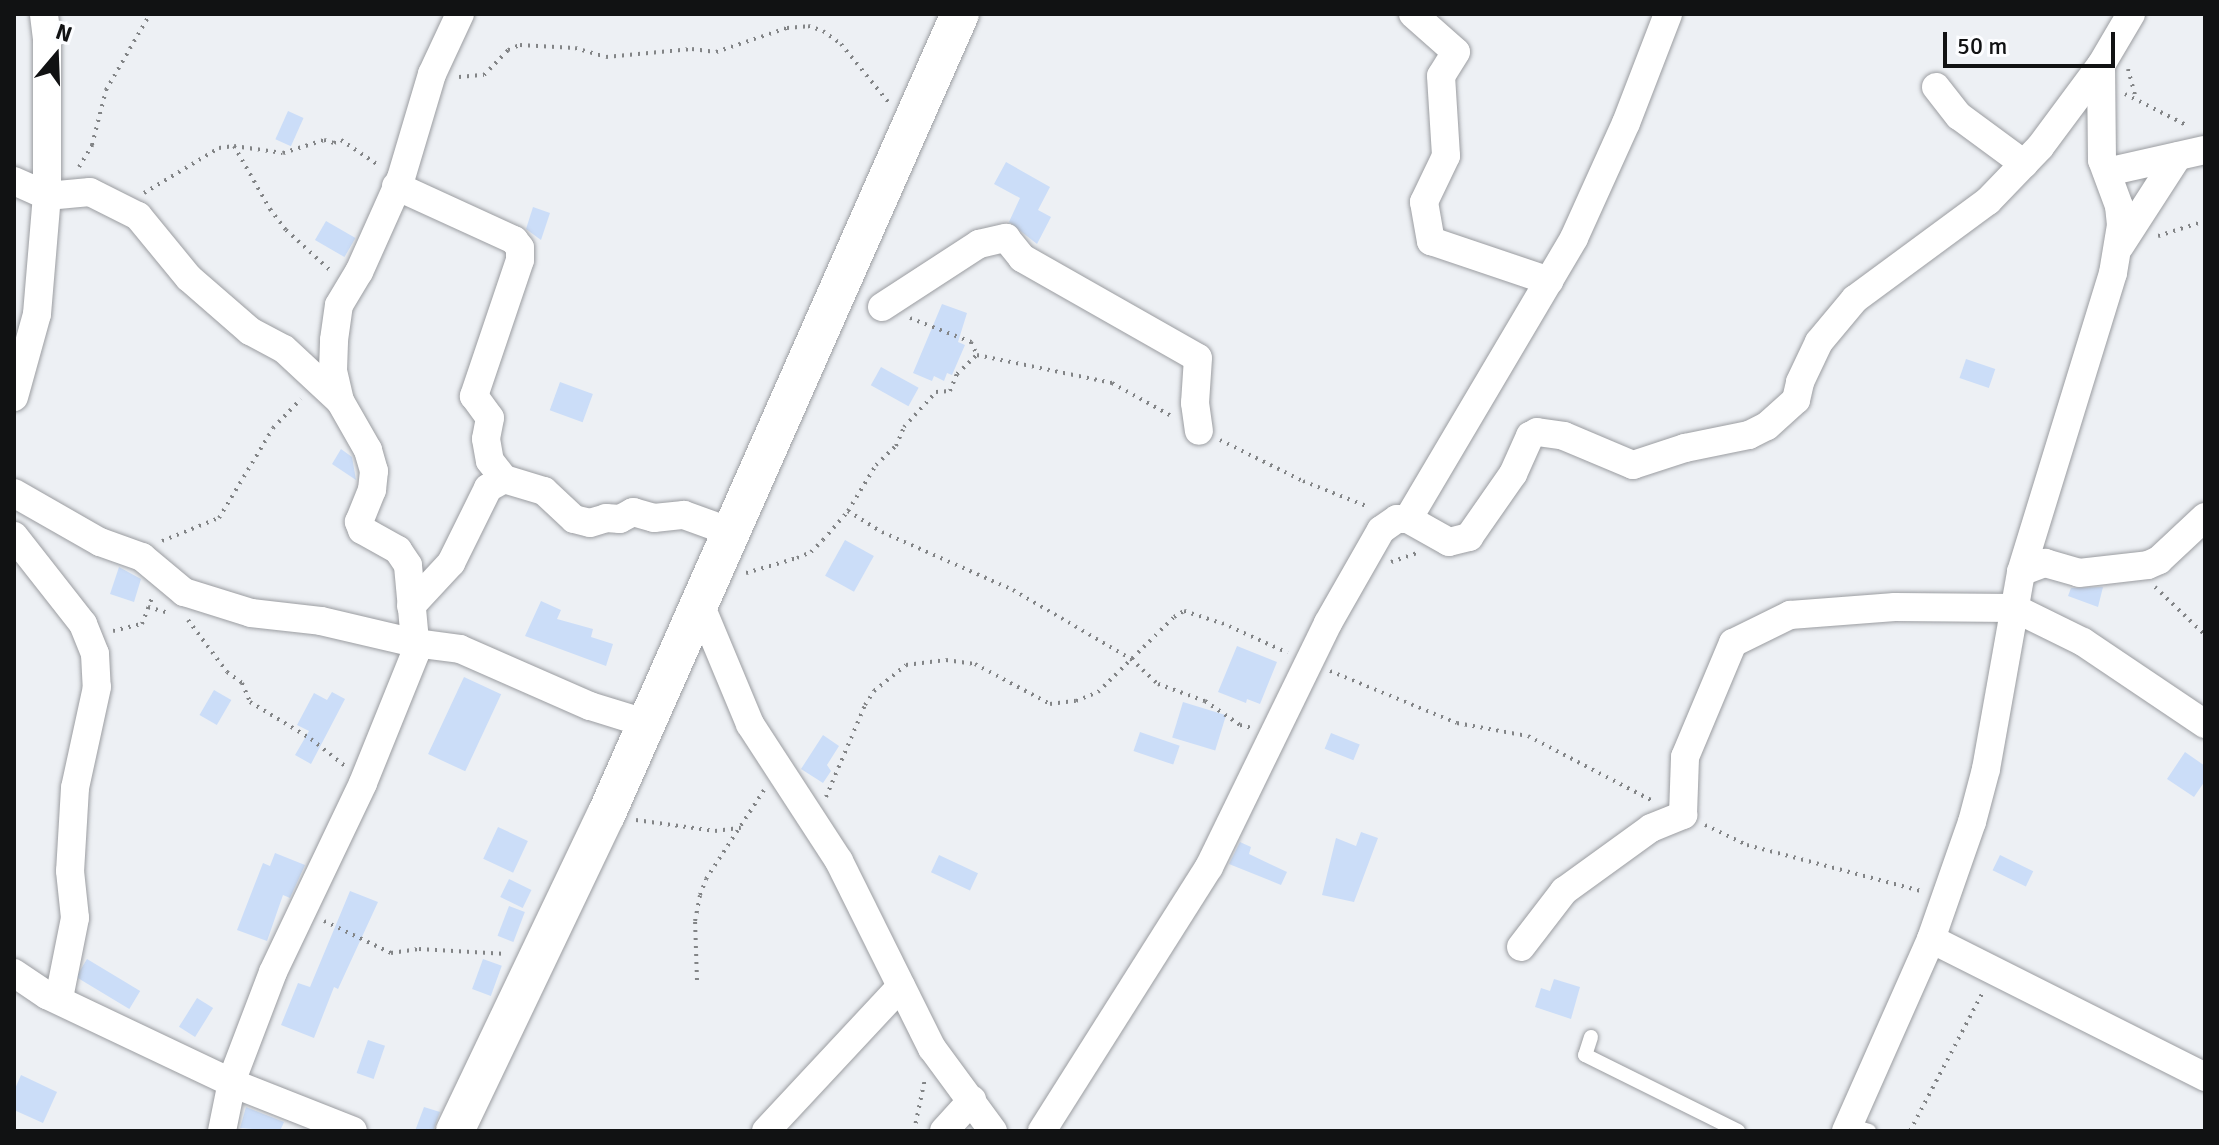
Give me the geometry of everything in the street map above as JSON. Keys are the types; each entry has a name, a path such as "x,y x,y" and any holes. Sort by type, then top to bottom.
{"main road":[{"path":"455,1131 606,815 960,14"}],"street":[{"path":"14,397 37,314 47,188 47,39 44,14"},
{"path":"222,1131 232,1083 301,909 363,783 416,652 408,565 398,550 362,530 359,522 372,490 374,471 368,450 340,401 333,371 334,340 339,305 348,292 398,182 432,74 460,14"},
{"path":"1413,14 1456,52 1441,76 1446,156 1424,202 1431,241 1549,281"},
{"path":"1042,1131 1209,867 1309,662 1381,530 1402,519 1574,238 1626,123 1668,14"},
{"path":"1402,519 1449,542 1469,537 1480,526 1513,474 1530,436 1537,432 1553,432 1633,465 1685,448 1749,435 1767,426 1796,400 1819,342 1855,299 1988,201 2024,164 2101,75 2131,14"},
{"path":"1854,1129 1947,897 1986,769 2021,572 2119,248 2119,206 2102,160 2101,75"},
{"path":"1936,87 1959,116 2024,164"},
{"path":"2107,172 2194,146"},
{"path":"2119,248 2194,146"},
{"path":"14,181 90,192 138,216 189,278 250,331 284,349 340,401"},
{"path":"398,182 514,240 520,248 520,260 474,396 490,418 486,439 490,461 504,479 544,491 574,519 590,523 606,518 620,519 633,512 654,518 684,515 731,532"},
{"path":"882,307 979,244 1006,238 1022,258 1198,358 1195,403 1199,431"},
{"path":"411,606 451,563 488,488 504,479"},
{"path":"14,493 100,542 151,565 184,592 251,613 321,621 415,643 460,649 492,660 590,706 645,723"},
{"path":"2021,572 2045,563 2079,573 2159,560 2205,517"},
{"path":"14,536 87,633 95,654 97,687 75,788 70,871 75,918 59,998"},
{"path":"705,593 750,724 853,887 932,1048 993,1131"},
{"path":"1521,947 1564,891 1651,828 1683,815 1685,757 1733,643 1790,615 1895,607 2014,608 2083,642 2205,724"},
{"path":"1931,939 2205,1077"},
{"path":"14,973 47,995 59,998 232,1083 353,1131"},
{"path":"766,1131 901,986"},
{"path":"944,1131 972,1100"}],"lane":[{"path":"1591,1037 1585,1055 1738,1131"}],"path":[{"path":"47,188 81,167 88,157 106,90 150,14"},
{"path":"432,74 484,75 508,50 520,45 575,48 606,57 692,49 716,52 787,28 808,26 823,31 841,44 909,127"},
{"path":"2101,75 2144,102 2194,146"},
{"path":"126,211 141,194 219,148 234,146 283,153 324,140 334,143 341,140 398,182"},
{"path":"234,146 270,209 286,230 333,272 348,292"},
{"path":"2119,248 2205,221"},
{"path":"882,307 971,342 977,355"},
{"path":"977,355 1112,383 1199,431 1303,481 1402,519"},
{"path":"705,593 811,552 848,511 876,465 896,446 904,427 936,392 950,391 957,374 977,355"},
{"path":"87,633 117,631 142,624 148,607 151,565 162,541 219,518 273,428 319,381"},
{"path":"848,511 882,532 1013,590 1131,659 1158,684 1205,701 1240,725 1273,736"},
{"path":"1355,575 1449,542"},
{"path":"2135,566 2205,635"},
{"path":"148,607 187,619 227,672 242,683 250,702 311,739 363,783"},
{"path":"814,821 834,783 865,705 874,691 906,665 946,660 975,664 1050,704 1084,699 1098,692 1184,611 1222,623 1457,723 1528,736 1747,845 1947,897"},
{"path":"697,980 695,921 706,879 778,768"},
{"path":"606,815 678,828 715,831 741,828"},
{"path":"301,909 391,953 430,949 502,954 544,948"},
{"path":"1910,1131 1975,1003 1998,973"},
{"path":"914,1131 932,1048"}],"building":[{"path":"288,111 304,118 291,146 275,139"},
{"path":"1006,162 1050,187 1038,210 1051,217 1037,244 1009,222 1020,198 994,184"},
{"path":"533,207 550,213 541,240 526,229"},
{"path":"326,221 355,238 344,257 315,240"},
{"path":"942,304 967,313 958,342 965,345 952,375 947,373 944,381 934,376 932,381 913,373"},
{"path":"1966,359 1995,369 1989,388 1959,378"},
{"path":"881,367 919,388 908,406 871,385"},
{"path":"560,382 593,394 583,422 550,410"},
{"path":"341,449 352,457 356,480 332,464"},
{"path":"845,540 874,556 854,592 825,576"},
{"path":"119,567 141,579 134,602 110,594"},
{"path":"2103,587 2098,607 2068,596 2071,588"},
{"path":"541,601 561,610 557,619 593,629 591,637 613,644 606,666 525,636"},
{"path":"1237,646 1277,662 1260,704 1247,699 1246,703 1218,692"},
{"path":"464,677 501,694 465,771 428,754"},
{"path":"214,690 231,700 217,725 200,715"},
{"path":"332,692 345,699 311,764 295,755 309,731 297,725 314,693 327,700"},
{"path":"1183,702 1226,715 1215,751 1172,737"},
{"path":"1140,732 1180,746 1173,765 1133,751"},
{"path":"1331,733 1360,745 1353,760 1325,749"},
{"path":"823,735 839,746 827,765 831,771 823,783 801,769"},
{"path":"2185,752 2205,766 2205,781 2194,797 2167,779"},
{"path":"498,827 528,841 513,873 483,859"},
{"path":"1361,832 1378,838 1354,902 1322,895 1336,838 1356,846"},
{"path":"1240,842 1251,847 1249,854 1287,872 1281,885 1229,864"},
{"path":"275,853 305,865 290,898 283,895 267,941 237,930 263,863 270,866"},
{"path":"939,855 978,873 970,890 931,872"},
{"path":"2000,855 2033,871 2026,886 1993,870"},
{"path":"509,879 531,890 523,908 500,897"},
{"path":"350,891 378,902 338,989 334,987 314,1038 281,1025 298,983 310,987"},
{"path":"509,906 525,912 513,942 498,936"},
{"path":"87,959 140,991 129,1009 76,977"},
{"path":"483,959 502,966 491,996 472,989"},
{"path":"1554,979 1580,987 1571,1019 1535,1007 1541,988 1550,991"},
{"path":"197,998 213,1008 195,1037 179,1027"},
{"path":"368,1040 385,1046 374,1079 357,1073"},
{"path":"21,1075 57,1092 43,1123 14,1110 14,1091"},
{"path":"246,1107 284,1122 280,1131 240,1128"},
{"path":"424,1107 440,1112 433,1131 415,1131"}]}
